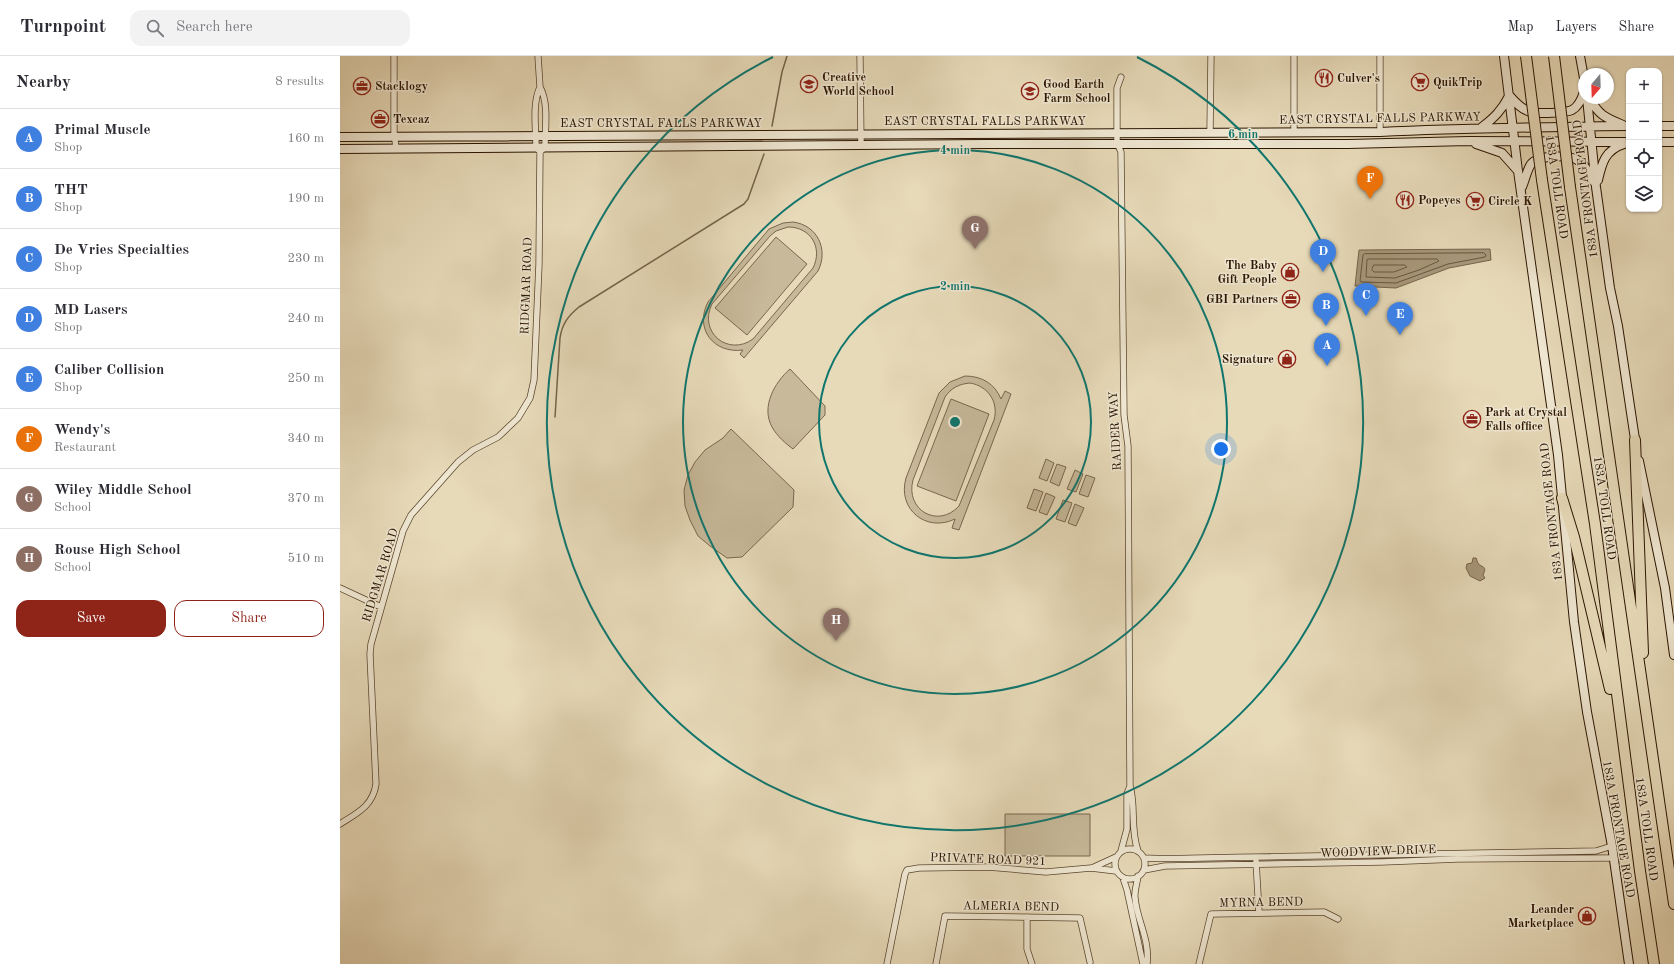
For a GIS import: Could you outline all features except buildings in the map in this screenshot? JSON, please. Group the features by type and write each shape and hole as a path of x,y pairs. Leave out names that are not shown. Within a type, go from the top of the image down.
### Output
{"highway":[{"name":"183A TOLL ROAD","path":"1526,56 1542,180 1595,524 1621,732 1654,964"},
{"name":"183A TOLL ROAD","path":"1554,56 1570,187 1674,904"},
{"path":"1635,440 1645,705"},
{"path":"1562,498 1574,537 1593,622 1621,732"}],"main road":[{"name":"183A FRONTAGE ROAD","path":"1504,56 1518,171 1522,190 1556,440 1574,622 1587,712 1612,846 1629,964"},
{"path":"1580,56 1582,68"},
{"path":"1482,128 1495,118 1503,108 1509,95 1519,106 1531,112 1558,112 1572,110 1578,104"},
{"name":"183A FRONTAGE ROAD","path":"1588,104 1596,187 1610,288 1618,326 1635,440 1665,588 1674,655"},
{"path":"1593,104 1597,111 1610,120 1626,125"},
{"name":"EAST CRYSTAL FALLS PARKWAY","path":"340,137 1380,132 1513,127 1590,128 1626,126"},
{"path":"1662,126 1674,126"},
{"path":"1210,132 1210,143"},
{"path":"1294,132 1294,143"},
{"path":"986,133 986,144"},
{"path":"731,134 733,146"},
{"name":"EAST CRYSTAL FALLS PARKWAY","path":"340,148 1440,143 1468,141 1626,142"},
{"path":"1468,141 1502,153 1518,171"},
{"path":"1662,142 1674,142"},
{"path":"1596,187 1604,159 1607,154 1618,146 1626,143"},
{"path":"1522,190 1531,164 1536,159 1554,157 1571,157 1579,161 1588,170 1596,187"}],"street":[{"path":"394,56 396,148"},
{"path":"538,56 540,87 544,93 545,135 540,148"},
{"path":"860,56 861,145"},
{"path":"1210,132 1211,56"},
{"path":"1294,56 1294,132"},
{"path":"1380,56 1380,132"},
{"name":"RAIDER WAY","path":"1121,77 1117,88 1117,144 1121,152 1124,415 1128,462 1130,786 1133,795 1133,832 1138,851"},
{"path":"540,87 537,93 536,103 536,135 540,148"},
{"name":"RIDGMAR ROAD","path":"340,824 366,807 375,791 376,784 370,654 373,634 403,531 412,515 458,462 473,450 490,442 505,431 521,414 530,398 534,380 538,280 540,148"},
{"path":"340,588 381,607"},
{"name":"RAIDER WAY","path":"1121,851 1127,829 1127,794 1130,786"},
{"name":"WOODVIEW DRIVE","path":"1144,858 1165,859 1596,851 1612,846"},
{"path":"1123,878 1134,878 1144,870 1144,858 1138,851 1128,849 1121,851 1116,857 1115,866 1116,871 1123,878 1127,890 1143,964"},
{"name":"PRIVATE ROAD 921","path":"1092,868 1116,857"},
{"path":"1256,857 1259,913"},
{"name":"WOODVIEW DRIVE","path":"1144,870 1165,866 1458,859 1613,858"},
{"name":"PRIVATE ROAD 921","path":"887,964 907,870 919,868 988,867 1046,872 1092,868 1116,871"},
{"path":"1138,876 1135,899 1144,932 1148,956 1147,964"},
{"name":"MYRNA BEND","path":"1199,964 1211,914 1324,912 1338,919"},
{"name":"ALMERIA BEND","path":"936,964 945,916 1080,918 1090,962"},
{"path":"1027,917 1027,949 1032,964"}],"shaded area":[{"path":"793,222 801,224 809,228 814,233 819,239 821,247 821,263 818,271 744,358 740,354 743,350 723,348 715,344 709,338 703,321 704,312 708,302 769,229 783,223","holes":["788,227 796,228 809,235 816,246 817,253 813,268 753,339 743,344 734,345 725,343 718,339 712,332 709,324 709,314 712,304 770,236 776,231"]},
{"path":"776,237 807,264 747,335 715,308"},
{"path":"790,369 825,406 825,415 793,449 781,439 772,427 768,411 774,388"},
{"path":"965,376 977,377 991,385 1001,399 1005,391 1011,394 959,530 952,528 955,519 944,523 934,523 924,520 916,515 910,508 904,489 906,478 939,393 950,382","holes":["970,383 987,391 991,396 995,407 994,420 959,506 951,513 942,516 933,516 925,513 914,500 912,491 913,480 945,397 950,391 959,385"]},
{"path":"951,399 989,414 956,501 917,486"},
{"path":"731,429 794,490 793,507 742,557 727,558 698,536 685,506 684,490 688,475 695,462 705,450 723,438"},
{"path":"1046,459 1054,463 1047,481 1039,478"},
{"path":"1057,464 1066,467 1059,486 1050,482"},
{"path":"1075,470 1083,474 1076,492 1067,489"},
{"path":"1086,475 1095,478 1088,497 1079,494"},
{"path":"1034,489 1043,492 1036,511 1027,508"},
{"path":"1046,493 1055,497 1047,515 1039,512"},
{"path":"1063,500 1072,503 1065,522 1056,519"},
{"path":"1075,504 1084,508 1076,526 1068,523"},
{"path":"1005,814 1090,814 1090,856 1005,856"}],"water":[{"path":"1490,249 1491,260 1449,268 1396,288 1355,286 1359,250"},
{"path":"1473,558 1476,558 1479,565 1484,567 1485,570 1483,575 1485,578 1480,581 1470,576 1466,568 1467,564 1472,563"}],"waterway":[{"path":"772,126 782,72 787,56"},
{"path":"555,417 560,338 564,324 569,317 579,307 744,204 748,199 764,154"}],"place":[{"name":"Culver's","path":"1324,78"},
{"name":"QuikTrip","path":"1420,82"},
{"name":"Creative World School","path":"809,84"},
{"name":"Stacklogy","path":"362,86"},
{"name":"Good Earth Farm School","path":"1030,91"},
{"name":"Texcaz","path":"380,119"},
{"name":"Wendy's","path":"1370,199"},
{"name":"Popeyes","path":"1405,200"},
{"name":"Circle K","path":"1475,201"},
{"name":"Wiley Middle School","path":"975,249"},
{"name":"The Baby Gift People","path":"1290,272"},
{"name":"MD Lasers","path":"1323,272"},
{"name":"GBI Partners","path":"1291,299"},
{"name":"De Vries Specialties","path":"1366,316"},
{"name":"THT","path":"1326,326"},
{"name":"Caliber Collision","path":"1400,335"},
{"name":"Signature","path":"1287,359"},
{"name":"Primal Muscle","path":"1327,366"},
{"name":"Park at Crystal Falls office","path":"1472,419"},
{"name":"Rouse High School","path":"836,641"},
{"name":"Leander Marketplace","path":"1587,916"}]}
